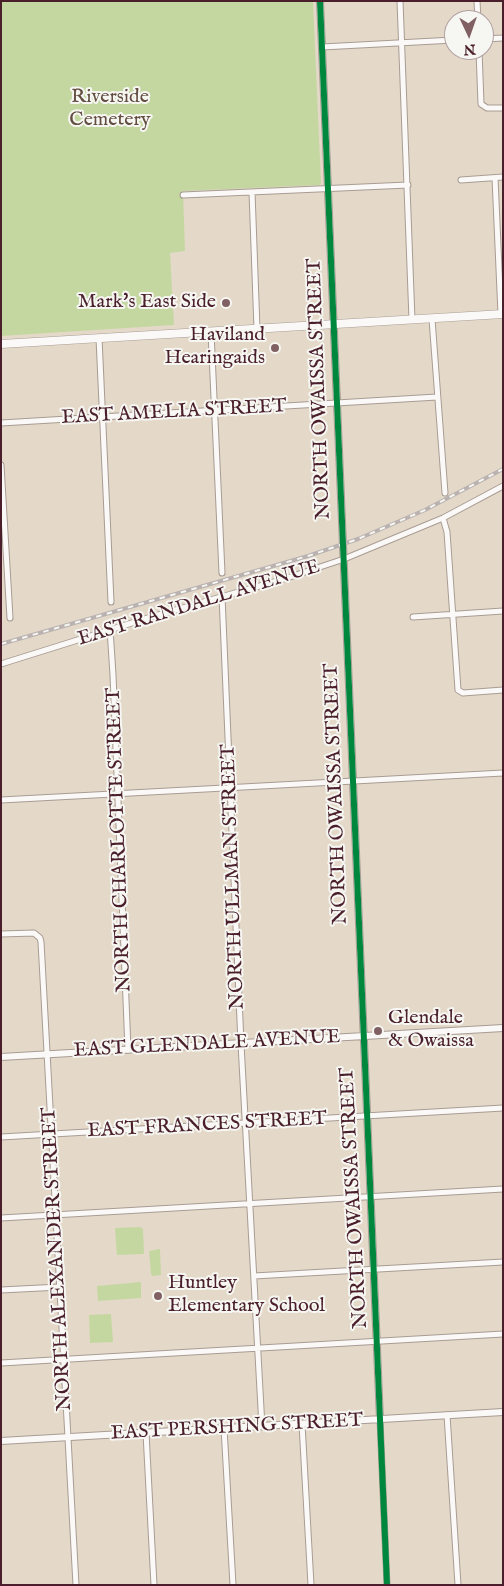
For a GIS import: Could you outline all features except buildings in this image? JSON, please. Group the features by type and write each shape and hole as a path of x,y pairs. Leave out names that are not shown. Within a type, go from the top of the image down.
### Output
{"main road":[{"path":"1,344 502,314"}],"street":[{"name":"NORTH OWAISSA STREET","path":"320,1 387,1585"},
{"path":"400,1 412,320"},
{"path":"322,47 444,41"},
{"path":"480,60 482,104 487,108 503,108"},
{"path":"495,178 502,314"},
{"path":"461,180 503,178"},
{"path":"183,195 408,184"},
{"path":"252,192 257,329"},
{"path":"432,319 445,493"},
{"path":"211,332 222,573"},
{"path":"99,338 111,602"},
{"name":"EAST AMELIA STREET","path":"1,423 437,397"},
{"path":"1,465 10,618"},
{"name":"EAST RANDALL AVENUE","path":"1,664 110,629 344,559 443,518 503,486"},
{"path":"443,518 447,532 459,691 463,693 503,690"},
{"name":"NORTH ULLMAN STREET","path":"222,596 241,1044 262,1427"},
{"path":"414,617 503,610"},
{"name":"NORTH CHARLOTTE STREET","path":"110,629 128,1050"},
{"path":"1,800 503,773"},
{"name":"NORTH ALEXANDER STREET","path":"1,934 31,932 37,934 40,938 76,1585"},
{"name":"EAST GLENDALE AVENUE","path":"1,1057 503,1028"},
{"name":"EAST FRANCES STREET","path":"1,1138 503,1108"},
{"path":"1,1218 503,1189"},
{"path":"254,1276 503,1262"},
{"path":"1,1290 60,1287"},
{"path":"1,1363 503,1334"},
{"name":"EAST PERSHING STREET","path":"1,1441 503,1412"},
{"path":"447,1415 458,1585"},
{"path":"302,1424 311,1585"},
{"path":"224,1428 233,1585"},
{"path":"146,1433 154,1585"}],"green space":[{"name":"Riverside Cemetery","path":"1,1 313,1 320,185 183,191 185,251 170,253 174,325 1,336"},
{"path":"140,1227 143,1229 144,1254 117,1255 115,1228"},
{"path":"160,1249 161,1275 152,1276 149,1251"},
{"path":"141,1282 141,1298 98,1301 97,1286"},
{"path":"111,1314 113,1342 90,1343 89,1315"}],"railway":[{"path":"1,644 308,556 358,539 425,510 503,469"}],"cycle path":[{"path":"320,1 387,1585"}],"place":[{"name":"Mark's East Side","path":"226,303"},
{"name":"Haviland Hearingaids","path":"275,348"},
{"name":"Glendale & Owaissa","path":"378,1031"},
{"name":"Huntley Elementary School","path":"158,1296"}]}
